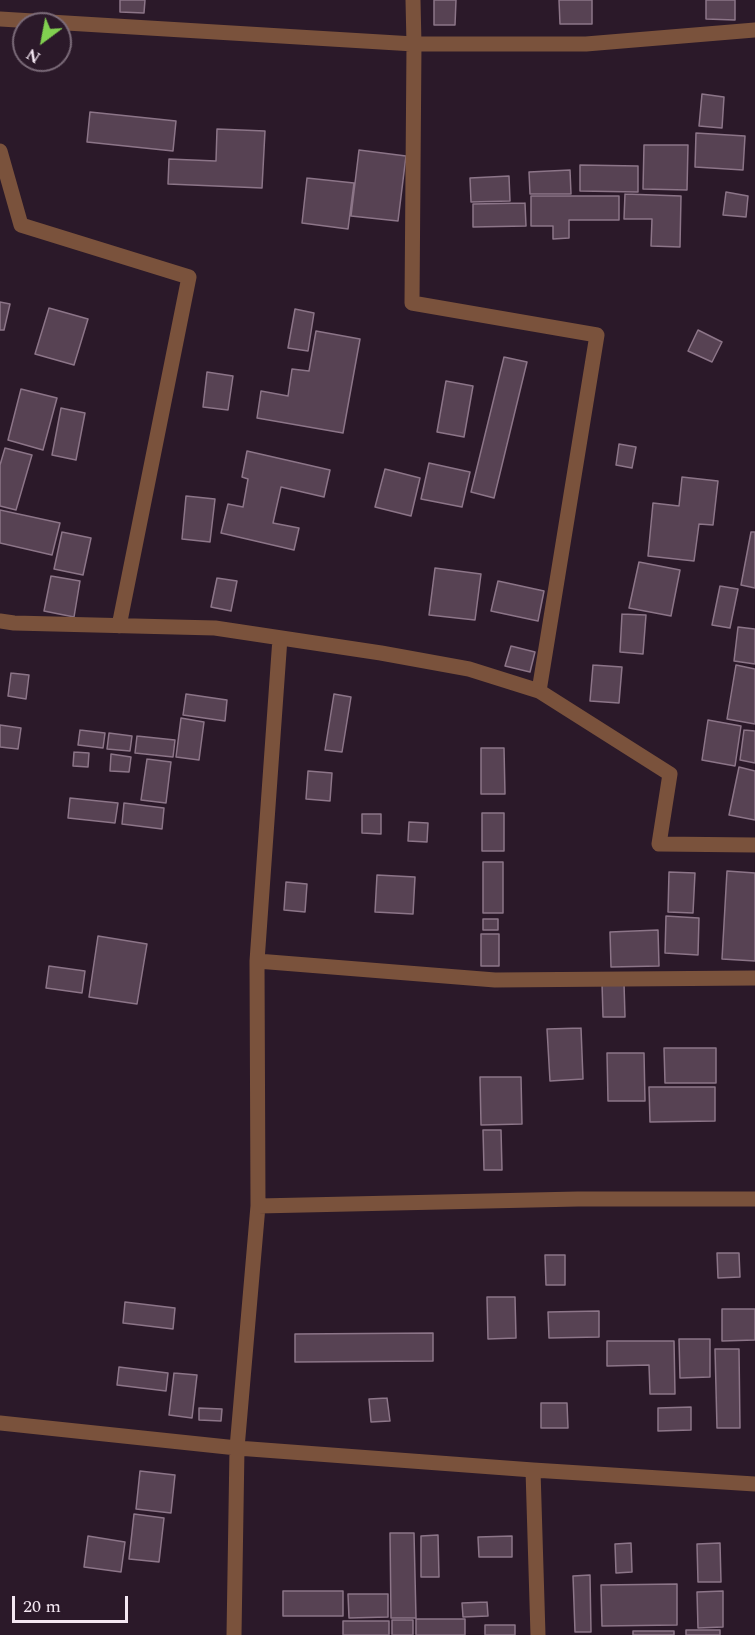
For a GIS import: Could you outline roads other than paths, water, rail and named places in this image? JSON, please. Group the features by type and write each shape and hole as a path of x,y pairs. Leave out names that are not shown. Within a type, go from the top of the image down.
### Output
{"street":[{"path":"413,0 412,303 597,335 539,691"},
{"path":"0,19 414,44 586,44 755,30"},
{"path":"0,151 21,225 189,277 119,626"},
{"path":"0,621 215,628 469,669 539,691 670,774 659,844 755,844"},
{"path":"234,1635 237,1448 258,1206 257,961 280,638"},
{"path":"257,961 495,980 755,978"},
{"path":"258,1206 566,1199 755,1199"},
{"path":"0,1423 237,1448 755,1484"},
{"path":"533,1470 538,1635"}]}
